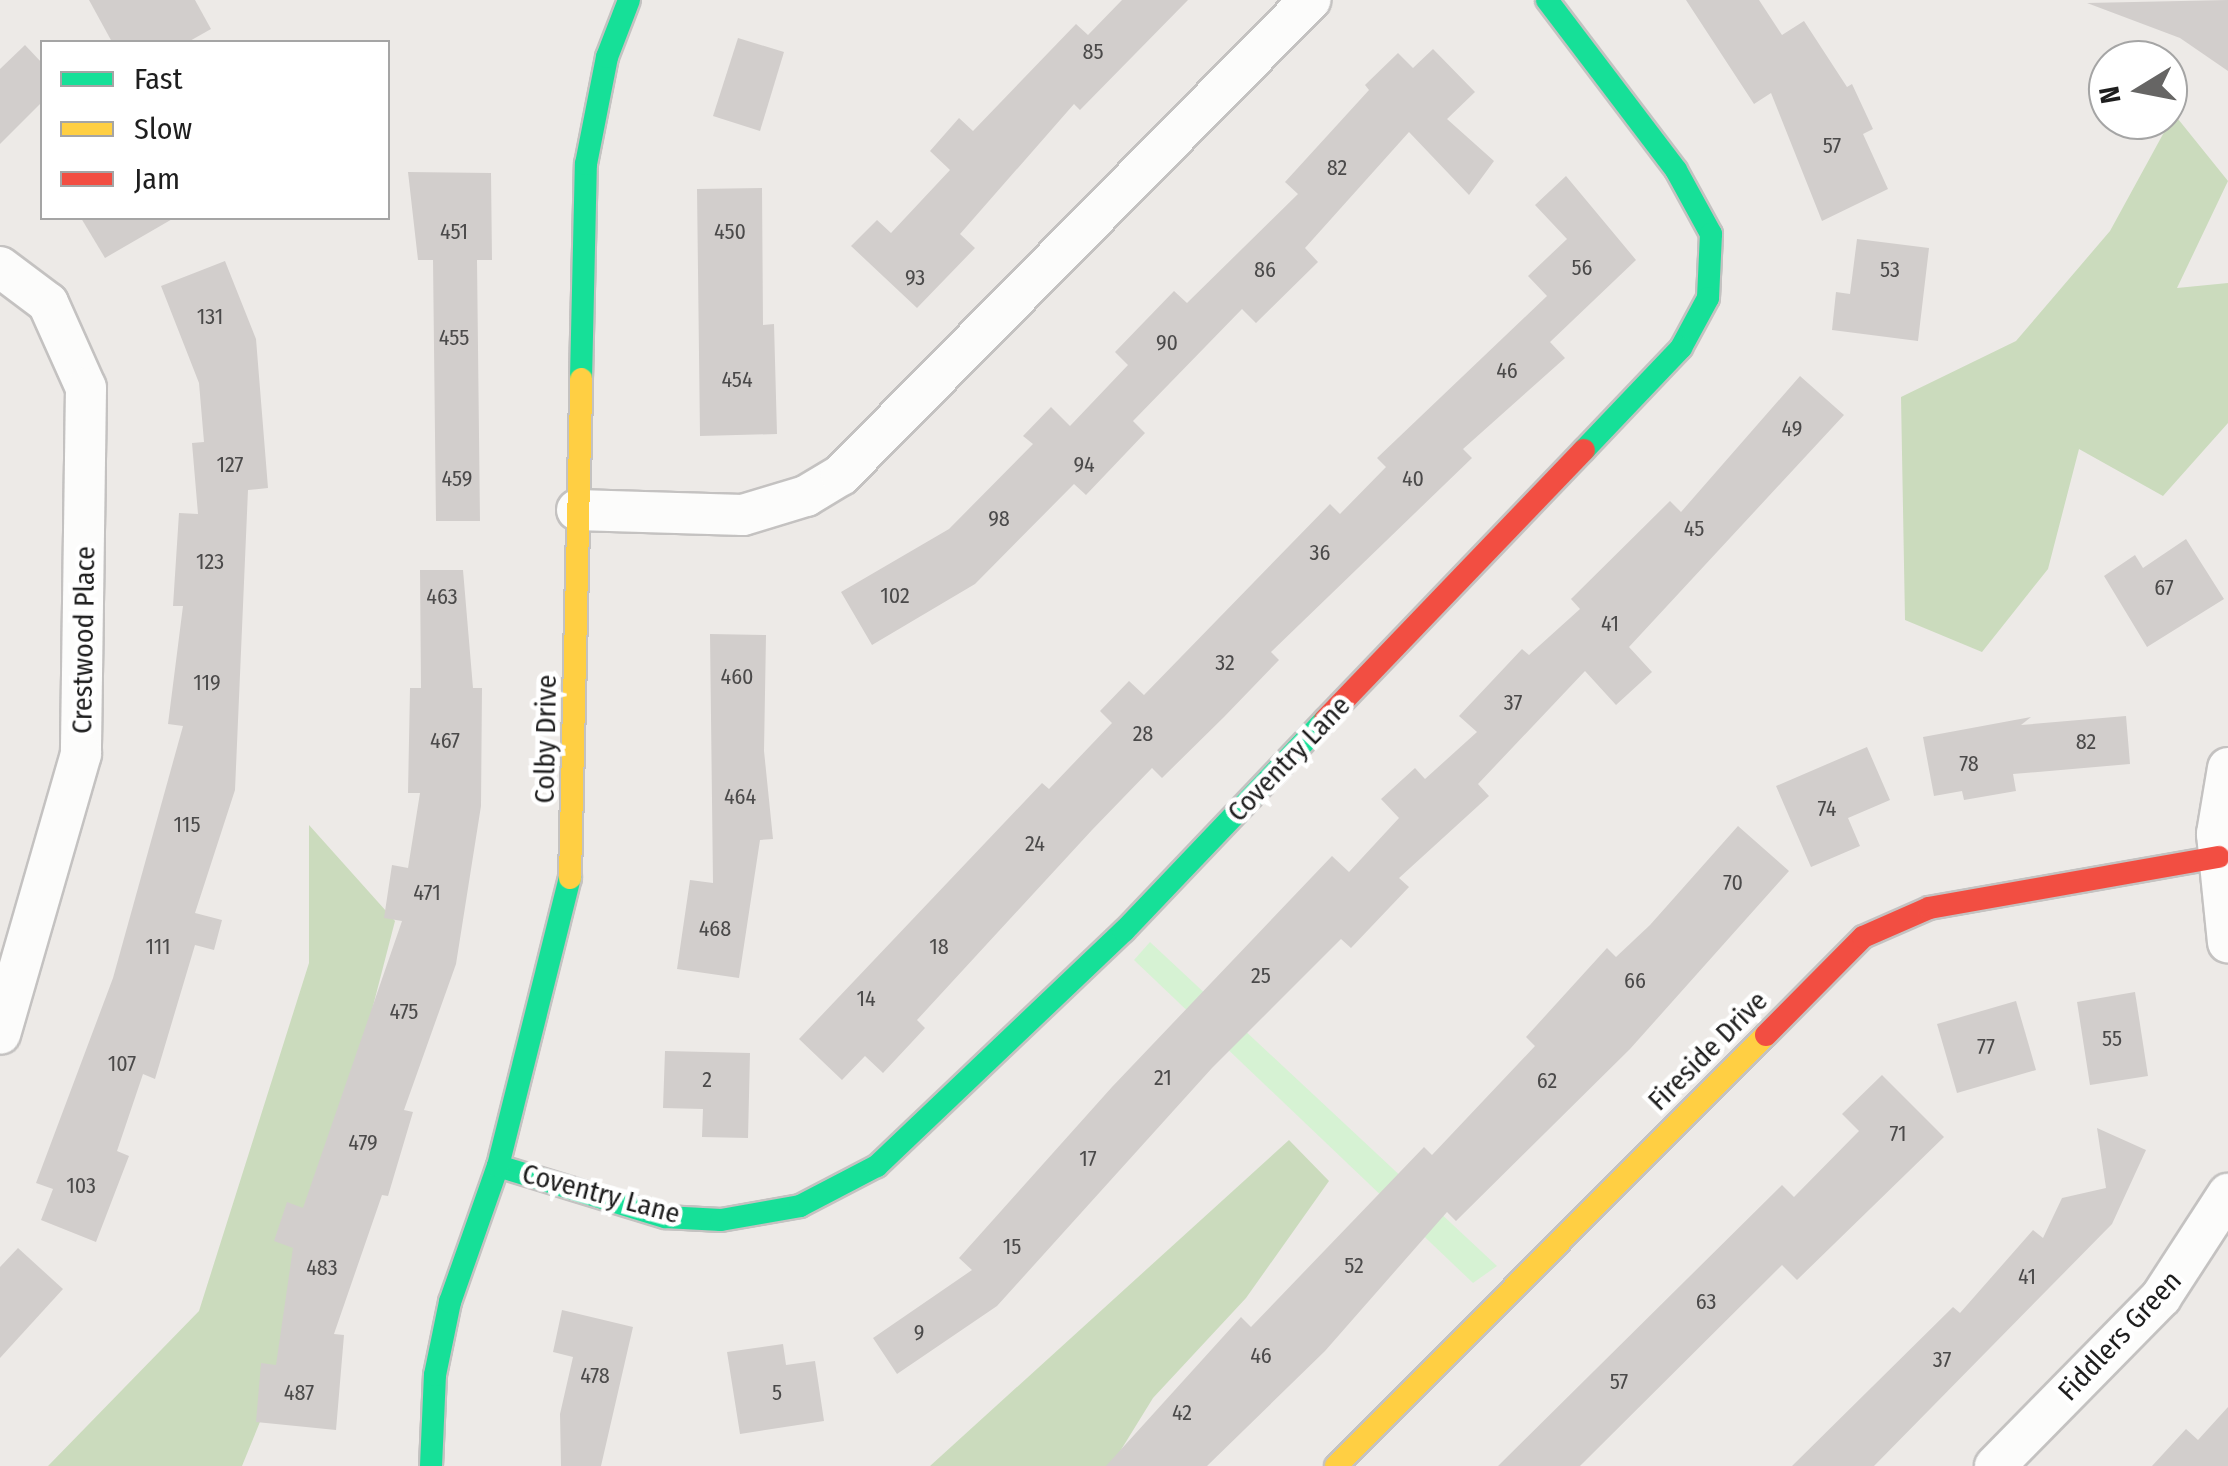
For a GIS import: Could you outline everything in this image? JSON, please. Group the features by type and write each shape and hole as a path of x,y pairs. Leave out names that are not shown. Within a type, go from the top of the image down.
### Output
{"street":[{"name":"Colby Drive","path":"431,1466 435,1375 450,1302 498,1166 570,879 586,164 607,57 629,0"},
{"path":"577,510 743,516 806,496 841,475 1310,0"},
{"name":"Coventry Lane","path":"498,1166 696,1220 800,1206 877,1166 1124,931 1681,348 1714,276 1707,223 1547,0"},
{"name":"Crestwood Place","path":"0,267 48,303 86,388 86,678 66,820 0,1034"},
{"path":"2228,768 2219,858 2228,942"},
{"name":"Fireside Drive","path":"1336,1466 1863,937 1929,908 2219,858"},
{"name":"Fiddlers Green","path":"1995,1466 2161,1297 2228,1194"}],"green space":[{"path":"2188,131 2228,181 2177,288 2228,283 2228,423 2163,496 2079,449 2048,569 1982,652 1905,620 1901,397 2016,341 2110,231 2160,140 2188,140"},
{"path":"309,825 395,921 275,1385 242,1466 48,1466 199,1311 309,963"},
{"path":"1150,942 1497,1266 1473,1283 1134,960"},
{"path":"1289,1140 1329,1181 1246,1298 1153,1398 1111,1466 930,1466"}],"building":[{"path":"89,0 195,0 211,29 192,40 111,40"},
{"path":"1122,0 1188,0 1080,110 1074,104 960,234 975,248 917,308 851,246 877,220 891,233 950,170 930,151 959,118 973,131 1076,24 1088,35"},
{"path":"1686,0 1759,0 1782,35 1804,21 1847,87 1852,84 1873,129 1863,134 1888,189 1822,221 1771,93 1754,104"},
{"path":"2228,0 2228,71 2188,40 2087,3"},
{"path":"738,38 784,52 760,131 713,116"},
{"path":"25,45 40,61 40,104 0,144 0,69"},
{"path":"1433,49 1475,92 1447,119 1494,161 1469,195 1409,132 1305,248 1318,262 1256,323 1242,309 1133,421 1145,433 1086,495 1074,484 975,584 872,645 841,592 949,529 1033,444 1023,436 1051,407 1070,426 1128,365 1115,352 1174,291 1187,303 1298,194 1285,182 1369,90 1365,85 1398,53 1413,68"},
{"path":"408,172 491,173 492,260 477,260 480,521 436,521 433,260 418,260"},
{"path":"1566,176 1636,260 1550,342 1565,358 1463,449 1472,458 1271,652 1279,660 1224,717 1162,778 1152,768 1092,830 917,1020 925,1028 883,1073 865,1056 842,1080 799,1039 1042,783 1049,789 1112,723 1100,711 1129,681 1144,695 1330,504 1340,514 1386,467 1377,458 1547,296 1528,276 1567,239 1535,205"},
{"path":"762,188 763,325 774,324 777,434 700,436 697,189"},
{"path":"82,220 171,220 105,258"},
{"path":"1857,239 1929,248 1918,341 1832,330 1836,292 1850,294"},
{"path":"225,261 256,339 268,488 248,490 235,790 195,913 222,920 214,950 195,945 155,1079 143,1074 117,1151 129,1156 96,1242 41,1220 53,1189 36,1183 113,978 183,726 168,724 183,606 173,606 179,513 198,514 192,443 204,442 199,383 161,286"},
{"path":"1800,376 1844,415 1629,647 1652,672 1616,705 1585,671 1478,784 1489,796 1399,878 1409,887 1351,948 1341,939 1212,1068 997,1306 897,1374 873,1338 972,1270 959,1258 1112,1087 1332,856 1349,872 1399,818 1381,799 1415,768 1425,779 1477,732 1459,716 1522,649 1529,655 1580,609 1571,599 1670,501 1681,512"},
{"path":"2186,539 2224,599 2147,647 2104,576 2135,555 2143,568"},
{"path":"420,570 463,570 473,688 482,688 481,806 456,964 404,1110 413,1112 388,1196 382,1195 334,1334 344,1335 336,1430 256,1422 261,1363 276,1365 293,1248 274,1241 287,1202 303,1208 402,921 384,918 392,865 408,868 420,793 408,793 410,688 421,688"},
{"path":"710,634 766,635 764,751 773,839 760,840 739,978 677,969 690,880 713,883"},
{"path":"2126,716 2130,764 2013,774 2016,791 1964,800 1962,791 1934,796 1923,737 2031,717 2021,725"},
{"path":"1867,747 1890,800 1848,818 1860,846 1811,867 1776,786"},
{"path":"1738,826 1789,871 1630,1049 1456,1221 1447,1212 1325,1351 1207,1466 1106,1466 1241,1317 1251,1327 1424,1147 1432,1155 1535,1046 1526,1037 1607,948 1616,957 1650,925"},
{"path":"2135,992 2148,1076 2090,1085 2077,1002"},
{"path":"2016,1001 2036,1070 1957,1093 1937,1024"},
{"path":"665,1051 750,1053 748,1138 702,1137 703,1109 663,1108"},
{"path":"1882,1075 1944,1137 1797,1280 1782,1265 1580,1466 1498,1466 1782,1185 1794,1197 1859,1131 1842,1114"},
{"path":"2097,1128 2146,1150 2112,1224 1874,1466 1792,1466 1953,1307 1960,1313 2033,1230 2043,1238 2062,1198 2106,1188"},
{"path":"18,1248 63,1289 0,1358 0,1267"},
{"path":"562,1310 633,1327 601,1466 561,1466 560,1414 573,1357 553,1352"},
{"path":"783,1344 786,1365 815,1361 824,1421 740,1434 727,1352"},
{"path":"2228,1407 2228,1466 2152,1466 2186,1429 2198,1440"}],"traffic: fast":[{"path":"581,379 586,164 607,57 629,0"},
{"path":"1547,0 1676,170 1711,234 1708,298 1681,348 1584,450"},
{"path":"498,1166 665,1217 721,1220 800,1206 877,1166 1124,931 1325,720"},
{"path":"431,1466 435,1375 450,1302 498,1166 570,878"}],"traffic: slow":[{"path":"570,878 581,379"},
{"path":"1336,1466 1766,1035"}],"traffic: jam":[{"path":"1325,720 1584,450"},
{"path":"1766,1035 1863,937 1929,908 2219,857"}]}
